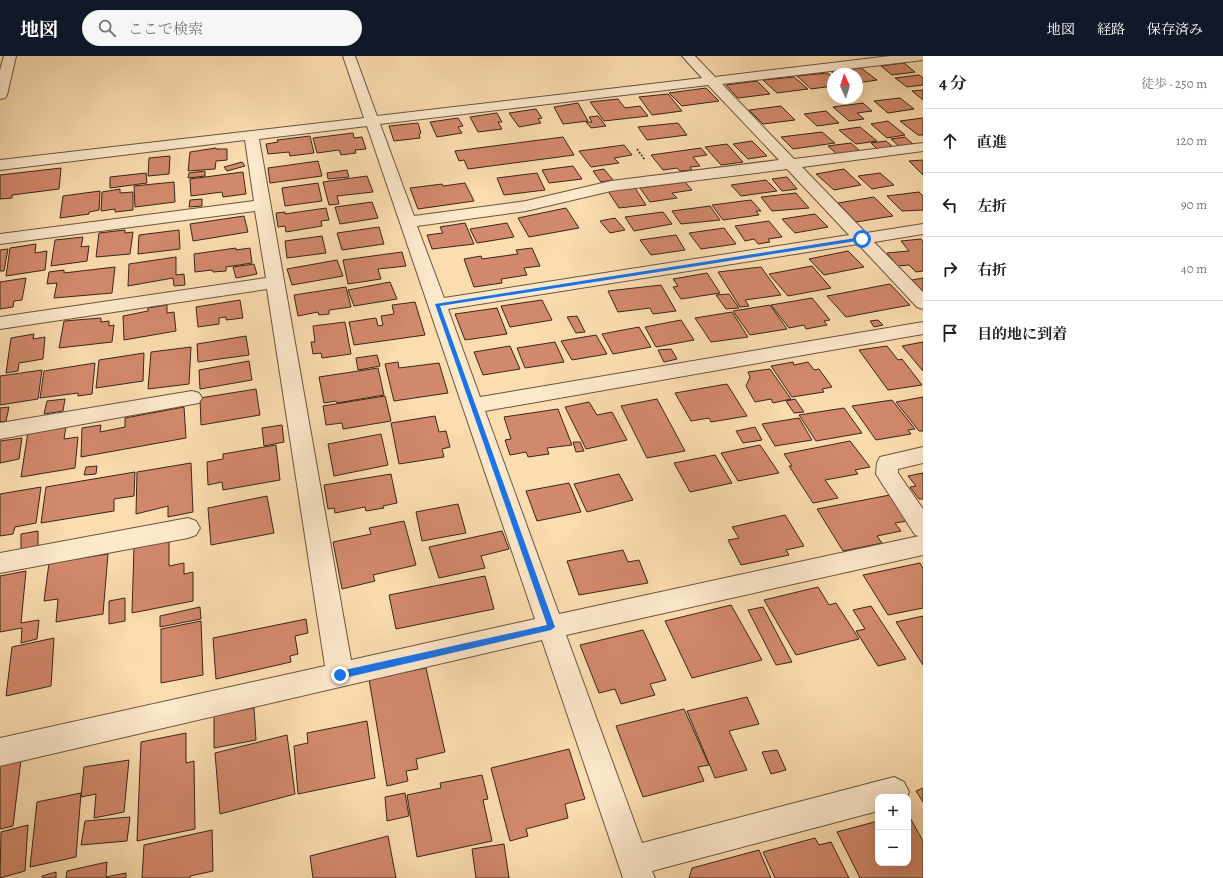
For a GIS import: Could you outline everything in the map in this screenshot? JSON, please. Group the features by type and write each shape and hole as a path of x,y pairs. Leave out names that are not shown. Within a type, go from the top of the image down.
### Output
{"street":[{"path":"0,95 10,56"},
{"path":"349,56 636,869 894,792"},
{"path":"688,56 923,303"},
{"path":"0,165 923,56"},
{"path":"251,135 340,675"},
{"path":"408,222 526,206 612,186 923,147"},
{"path":"0,239 262,205"},
{"path":"437,305 923,229"},
{"path":"0,323 275,282"},
{"path":"473,406 923,328"},
{"path":"0,431 192,398"},
{"path":"923,455 888,463 887,474 923,528"},
{"path":"0,563 188,528"},
{"path":"0,752 551,627 923,545"}],"building":[{"path":"904,63 915,72 892,75 881,66"},
{"path":"863,70 877,80 863,82"},
{"path":"827,73 827,87 811,89 797,76"},
{"path":"919,75 923,78 923,85 907,87 895,78"},
{"path":"794,77 808,89 777,93 763,80"},
{"path":"757,81 770,94 738,98 726,85"},
{"path":"706,88 719,101 682,106 669,93"},
{"path":"923,90 923,100 912,91"},
{"path":"668,94 682,111 652,115 639,97"},
{"path":"900,98 914,109 888,113 874,101"},
{"path":"618,99 625,108 640,106 648,116 604,121 590,102"},
{"path":"578,103 588,121 563,124 554,107"},
{"path":"863,103 872,111 857,113 864,119 849,121 833,107"},
{"path":"781,106 795,120 763,124 749,110"},
{"path":"536,109 542,118 538,119 541,123 519,127 509,113"},
{"path":"826,111 839,123 817,126 804,114"},
{"path":"497,113 502,122 498,122 502,129 478,132 470,117"},
{"path":"598,116 606,126 591,128 586,122 592,122 589,117"},
{"path":"458,118 463,126 458,127 462,133 437,137 430,122"},
{"path":"923,118 923,135 918,135 900,121"},
{"path":"888,121 905,135 887,138 871,124"},
{"path":"418,123 421,133 419,134 420,138 394,141 389,126"},
{"path":"678,123 687,135 647,140 638,127"},
{"path":"860,127 877,141 856,144 839,130"},
{"path":"822,132 835,143 793,149 781,137"},
{"path":"353,133 354,138 362,137 366,149 355,150 356,153 341,155 339,150 317,153 313,138"},
{"path":"310,136 314,153 290,156 289,152 268,154 266,144 278,142 277,140"},
{"path":"563,137 574,155 468,169 464,160 459,161 455,151"},
{"path":"905,137 913,144 899,146 891,139"},
{"path":"752,141 767,156 748,159 733,144"},
{"path":"886,141 893,147 877,149 871,143"},
{"path":"851,143 860,151 837,154 828,146"},
{"path":"727,144 743,162 721,165 705,147"},
{"path":"624,145 632,155 614,158 619,163 591,167 579,151"},
{"path":"216,148 227,149 227,160 216,161 215,169 188,171 190,152"},
{"path":"701,148 707,155 693,157 700,166 690,167 692,170 680,171 677,168 663,170 651,155"},
{"path":"170,156 169,174 148,176 149,158"},
{"path":"923,160 923,175 909,161"},
{"path":"318,161 322,176 270,183 268,168"},
{"path":"242,162 245,166 227,171 224,167"},
{"path":"573,166 582,179 549,183 542,170"},
{"path":"61,168 59,189 12,195 12,198 0,199 0,175"},
{"path":"604,169 613,180 601,182 593,171"},
{"path":"844,169 861,185 834,190 816,174"},
{"path":"347,170 349,177 328,179 327,173"},
{"path":"205,171 205,176 188,178 189,173"},
{"path":"243,172 246,194 223,197 222,192 191,196 190,179"},
{"path":"146,173 147,183 110,188 110,177"},
{"path":"537,173 545,190 504,195 497,178"},
{"path":"880,173 894,185 872,189 858,176"},
{"path":"367,176 373,192 337,196 339,204 329,205 323,182"},
{"path":"787,177 797,189 782,191 772,179"},
{"path":"766,180 777,191 741,196 731,185"},
{"path":"174,182 175,202 135,207 134,186"},
{"path":"685,182 692,190 672,193 677,198 650,202 640,188"},
{"path":"318,183 322,201 285,206 282,188"},
{"path":"465,183 474,201 418,209 410,188 442,184 443,186"},
{"path":"635,188 646,205 619,208 608,191"},
{"path":"120,189 120,193 133,192 133,210 115,212 115,209 101,211 102,192"},
{"path":"100,191 99,210 89,212 89,214 60,218 63,196"},
{"path":"919,192 923,196 923,210 902,211 887,196"},
{"path":"796,193 809,208 772,211 761,197"},
{"path":"874,197 893,216 856,222 838,203"},
{"path":"202,199 202,206 189,207 190,200"},
{"path":"751,200 761,211 756,211 759,215 723,220 712,205"},
{"path":"372,202 378,218 340,224 335,207"},
{"path":"710,206 720,220 681,224 672,211"},
{"path":"326,208 329,220 321,221 322,226 286,232 285,226 278,227 276,213 285,212 285,214"},
{"path":"566,208 579,228 529,237 518,218"},
{"path":"663,212 672,224 634,231 625,217"},
{"path":"815,214 828,227 795,233 782,219"},
{"path":"244,216 248,232 193,241 190,224"},
{"path":"615,218 625,230 610,233 600,221"},
{"path":"769,221 782,237 768,239 770,242 758,244 754,239 745,241 735,226"},
{"path":"465,223 474,244 432,249 427,235 443,233 440,227"},
{"path":"507,223 514,237 477,243 470,229"},
{"path":"379,227 384,244 342,250 337,233"},
{"path":"724,228 736,244 701,249 689,233"},
{"path":"125,230 125,233 133,232 130,254 96,257 99,233"},
{"path":"179,230 180,249 138,254 139,235"},
{"path":"676,235 685,250 651,255 640,240"},
{"path":"322,236 326,253 287,258 285,241"},
{"path":"83,237 81,247 89,246 87,261 51,266 55,240"},
{"path":"921,239 923,241 923,271 916,272 909,265 897,266 887,253 909,251 901,241"},
{"path":"36,244 35,253 47,251 45,270 6,276 10,248"},
{"path":"236,248 236,250 250,248 252,263 226,267 226,271 213,272 212,270 195,272 194,254"},
{"path":"532,248 540,266 524,268 527,275 501,279 502,283 474,287 464,259 481,256 482,259 518,254 516,250"},
{"path":"8,249 4,271 0,271 0,250"},
{"path":"848,251 864,267 824,275 809,259"},
{"path":"402,252 406,266 378,269 381,279 348,284 343,260"},
{"path":"176,257 176,275 184,274 185,285 174,286 173,278 128,286 129,264"},
{"path":"337,260 343,276 292,285 287,269"},
{"path":"254,264 257,274 236,278 233,267"},
{"path":"812,266 831,288 788,296 769,274"},
{"path":"115,267 112,293 54,298 57,283 47,284 49,272 64,270 64,273"},
{"path":"761,267 781,295 745,300 749,306 740,307 718,272"},
{"path":"707,273 720,293 681,299 673,287 678,286 673,279"},
{"path":"26,278 22,300 14,301 13,307 0,309 0,282"},
{"path":"923,278 923,291 912,280"},
{"path":"390,282 397,299 354,306 348,290"},
{"path":"890,284 910,305 846,317 827,296"},
{"path":"661,285 676,311 653,314 650,308 618,312 608,291"},
{"path":"346,287 351,307 329,310 329,314 319,315 318,312 298,316 294,295"},
{"path":"729,294 739,308 726,309 716,295"},
{"path":"812,298 830,320 824,321 827,325 806,329 804,325 789,328 771,305"},
{"path":"240,300 243,318 226,320 226,317 219,318 219,324 198,327 196,307"},
{"path":"542,300 552,320 510,327 501,306"},
{"path":"415,302 425,335 354,345 349,322 376,318 378,326 383,325 381,316 394,314 392,305"},
{"path":"167,305 167,313 174,312 176,331 124,340 123,316 148,311 148,308"},
{"path":"770,305 787,329 750,335 733,311"},
{"path":"497,308 507,334 465,340 455,314"},
{"path":"732,312 748,337 711,342 695,318"},
{"path":"577,316 585,332 576,333 567,317"},
{"path":"101,318 101,322 109,321 109,326 114,325 112,342 59,348 64,321"},
{"path":"681,320 694,340 656,347 645,327"},
{"path":"878,320 883,325 874,327 870,321"},
{"path":"345,322 351,354 322,358 321,353 313,354 311,342 315,342 313,326"},
{"path":"639,327 651,347 613,354 602,334"},
{"path":"34,334 33,339 45,337 43,359 19,363 18,371 6,373 11,338"},
{"path":"596,335 607,354 572,360 561,341"},
{"path":"246,336 249,355 198,362 197,344"},
{"path":"555,342 564,362 525,368 517,348"},
{"path":"923,342 923,371 902,346"},
{"path":"510,346 520,369 483,375 474,352"},
{"path":"887,346 898,360 902,359 922,385 888,390 859,350"},
{"path":"191,347 189,384 148,389 151,352"},
{"path":"671,349 677,359 664,362 658,350"},
{"path":"144,353 143,381 96,388 99,360"},
{"path":"377,355 380,366 358,370 356,358"},
{"path":"249,361 252,380 200,389 199,370"},
{"path":"398,362 399,368 439,363 448,393 394,401 385,364"},
{"path":"793,362 794,365 808,362 814,370 819,369 832,387 822,389 824,392 792,397 771,366"},
{"path":"95,363 92,394 78,396 78,393 40,398 44,371"},
{"path":"378,368 384,395 337,403 336,401 324,403 319,377"},
{"path":"770,369 791,399 773,403 771,399 755,402 746,386 750,377 748,372"},
{"path":"42,370 38,399 0,405 0,376"},
{"path":"727,384 747,416 711,422 709,418 691,421 675,393"},
{"path":"256,389 260,415 201,425 200,398"},
{"path":"385,396 391,421 343,429 342,423 326,425 323,406"},
{"path":"923,397 923,431 919,431 896,402"},
{"path":"65,399 63,411 44,414 47,401"},
{"path":"657,399 685,451 647,458 621,406"},
{"path":"795,399 804,412 794,413 786,401"},
{"path":"892,400 915,429 908,430 911,434 876,440 852,406"},
{"path":"589,402 597,415 612,412 627,440 586,449 565,407"},
{"path":"9,407 6,421 0,422 0,408"},
{"path":"184,407 186,438 81,457 82,428 101,425 100,432 125,427 125,418"},
{"path":"844,408 862,433 816,441 799,415"},
{"path":"558,409 572,445 547,448 549,454 528,457 526,452 510,455 505,440 511,439 504,417"},
{"path":"435,416 439,432 446,431 450,447 442,449 444,457 399,464 391,423"},
{"path":"799,418 812,440 775,446 762,424"},
{"path":"282,425 284,442 264,446 262,428"},
{"path":"66,426 64,439 78,437 75,468 21,477 28,432"},
{"path":"755,427 762,440 743,443 736,431"},
{"path":"381,434 388,465 334,476 328,444"},
{"path":"22,438 19,459 0,463 0,441"},
{"path":"850,441 870,467 855,470 858,474 825,480 838,498 813,503 789,466 792,466 784,454"},
{"path":"573,442 580,442 584,451 576,452"},
{"path":"276,445 280,480 223,490 222,482 208,485 207,462 223,459 223,454"},
{"path":"760,445 779,473 738,481 721,453"},
{"path":"715,455 732,483 690,492 674,463"},
{"path":"191,463 193,512 168,517 168,506 136,514 137,472"},
{"path":"97,466 96,474 84,475 86,467"},
{"path":"135,472 134,496 114,499 114,511 41,523 46,487"},
{"path":"923,473 923,499 919,499 910,487 916,486 908,476"},
{"path":"391,474 397,503 383,506 384,508 366,511 365,507 335,513 334,508 328,509 324,485"},
{"path":"619,474 633,500 587,512 574,484"},
{"path":"569,483 581,512 537,521 526,491"},
{"path":"41,487 36,523 15,527 13,534 0,536 0,494"},
{"path":"890,495 908,521 895,523 901,531 877,536 882,543 843,551 817,509"},
{"path":"267,496 274,533 211,545 208,508"},
{"path":"458,504 466,533 422,541 416,512"},
{"path":"785,515 804,546 786,550 789,555 741,565 728,540 739,538 732,527"},
{"path":"404,521 416,565 373,575 375,581 342,589 333,542 371,534 369,528"},
{"path":"38,531 38,546 21,549 21,534"},
{"path":"502,531 509,549 481,556 485,568 439,578 429,547"},
{"path":"169,540 169,566 184,563 184,574 193,572 193,601 132,613 134,547"},
{"path":"623,550 628,562 639,560 648,583 579,595 567,561"},
{"path":"108,554 103,614 56,622 58,599 44,601 49,563"},
{"path":"920,563 923,568 923,608 888,615 863,575"},
{"path":"26,571 21,623 39,620 37,639 21,643 22,628 0,632 0,576"},
{"path":"485,576 494,609 396,629 389,595"},
{"path":"818,587 829,605 836,603 859,639 796,655 764,600"},
{"path":"125,598 125,621 109,624 109,601"},
{"path":"731,605 762,660 692,678 665,621"},
{"path":"871,606 906,659 878,666 856,631 865,629 853,610"},
{"path":"200,607 201,619 160,627 160,616"},
{"path":"763,607 792,662 776,665 748,610"},
{"path":"923,616 923,665 896,622"},
{"path":"306,619 308,633 295,636 298,654 290,656 291,662 216,679 213,638"},
{"path":"201,621 203,675 161,683 161,629"},
{"path":"643,630 666,680 650,684 655,695 621,704 615,689 599,693 580,645"},
{"path":"54,638 51,686 6,696 12,647"},
{"path":"426,668 445,752 416,759 418,769 406,771 408,781 387,786 369,679"},
{"path":"747,697 759,724 729,731 747,770 715,778 687,711"},
{"path":"254,708 256,740 214,748 214,715"},
{"path":"684,709 709,765 698,767 704,781 643,797 616,726"},
{"path":"367,721 375,778 298,794 294,746 308,743 307,733"},
{"path":"186,733 186,763 194,761 195,829 137,841 141,742"},
{"path":"287,735 295,794 220,814 215,753"},
{"path":"569,749 585,799 565,804 568,818 526,829 528,836 510,841 491,768"},
{"path":"777,750 786,770 771,774 762,752"},
{"path":"21,760 13,826 0,829 0,764"},
{"path":"129,760 124,812 94,818 96,794 81,797 84,767"},
{"path":"482,775 488,799 483,800 492,841 417,857 407,795 441,788 440,783"},
{"path":"923,788 923,802 916,791"},
{"path":"81,793 76,857 30,867 37,802"},
{"path":"405,793 409,816 387,821 385,797"},
{"path":"130,817 127,841 81,845 85,821"},
{"path":"911,819 923,841 923,878 860,878 837,832 875,822 875,866 911,866"},
{"path":"28,825 25,871 0,878 1,832"},
{"path":"212,830 213,871 190,876 190,878 142,878 144,845"},
{"path":"388,836 396,878 313,878 310,856"},
{"path":"815,838 819,845 831,842 849,878 775,878 763,852"},
{"path":"504,844 509,878 476,878 472,849"},
{"path":"759,850 771,878 689,878 692,868"},
{"path":"107,862 106,877 126,873 126,878 66,878 67,871"},
{"path":"56,872 56,878 42,878 42,876"}],"route":[{"path":"340,675 551,627 437,305 862,239"}]}
